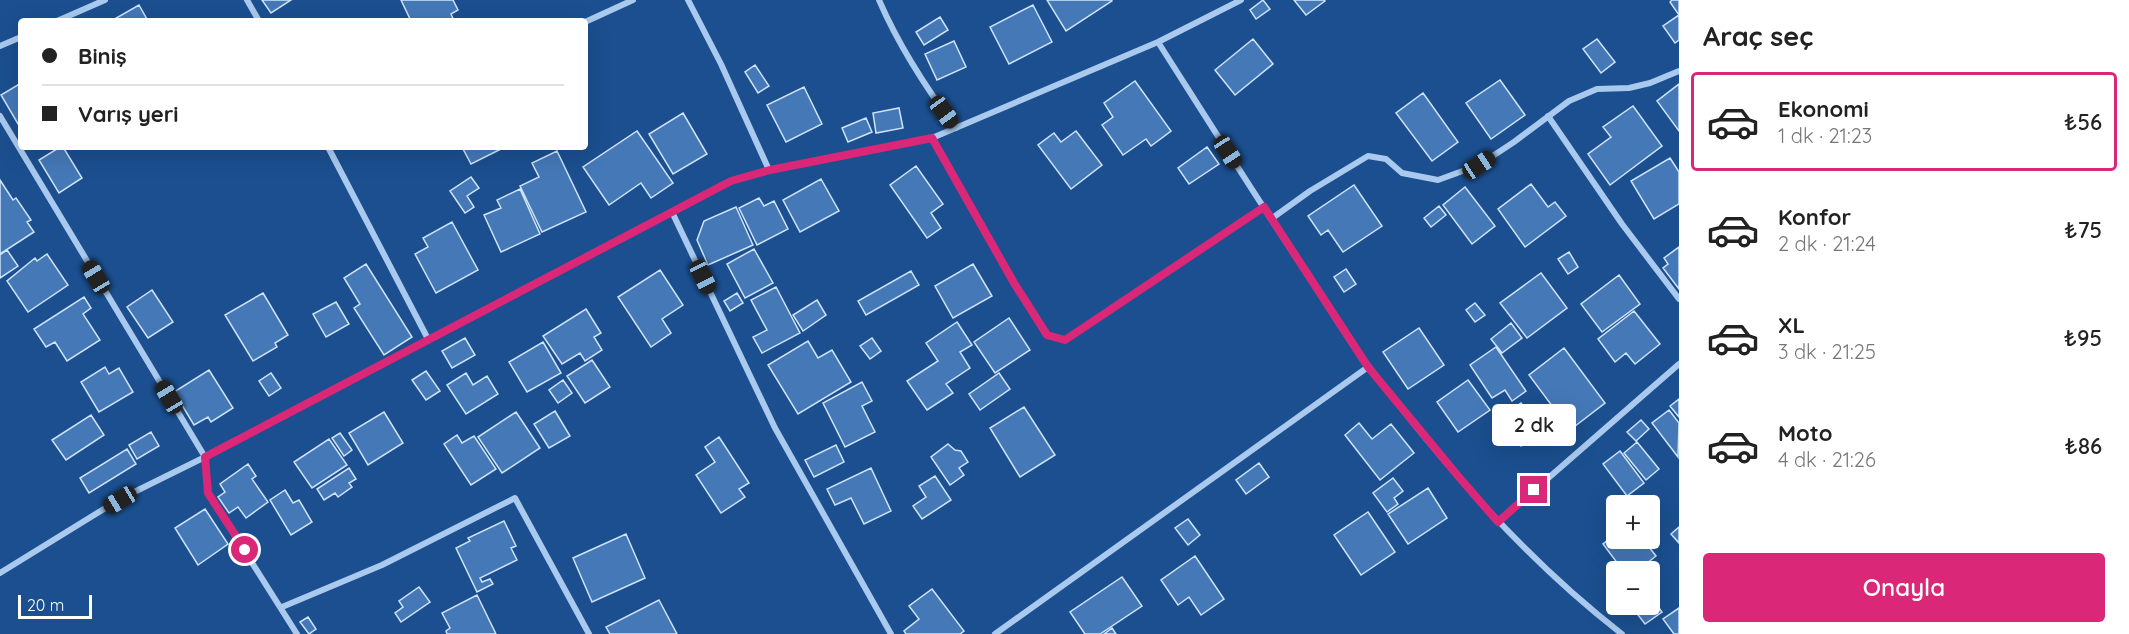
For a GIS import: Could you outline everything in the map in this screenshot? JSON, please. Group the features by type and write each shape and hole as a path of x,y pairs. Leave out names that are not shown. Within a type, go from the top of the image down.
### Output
{"street":[{"path":"64,18 105,0"},
{"path":"247,0 257,18"},
{"path":"588,21 633,0"},
{"path":"688,0 721,64 770,170"},
{"path":"879,0 893,33 956,128"},
{"path":"0,573 120,500 731,181 770,170 932,138 1158,42 1241,0"},
{"path":"0,46 18,38"},
{"path":"1158,42 1368,367 1498,522 1596,614 1622,634"},
{"path":"1271,219 1310,191 1368,156 1386,159 1402,173 1438,180 1479,165 1569,101 1597,89 1629,88 1650,83 1679,71"},
{"path":"0,116 18,146"},
{"path":"1548,116 1622,224 1679,299"},
{"path":"932,138 1014,283 1047,335 1065,340 1264,207"},
{"path":"20,150 205,457 208,493 297,634"},
{"path":"330,150 428,339"},
{"path":"672,212 776,428 891,634"},
{"path":"1498,522 1679,364"},
{"path":"995,634 1368,367"},
{"path":"282,607 382,565 515,498 589,634"}],"building":[{"path":"262,0 291,0 271,13"},
{"path":"401,0 453,0 458,10 451,14 453,18 410,18"},
{"path":"1047,0 1111,0 1112,1 1066,31"},
{"path":"1263,0 1270,9 1256,19 1250,10"},
{"path":"1294,0 1324,0 1325,1 1306,15"},
{"path":"1679,0 1679,15 1670,2"},
{"path":"139,5 146,18 116,18"},
{"path":"1033,5 1052,42 1009,64 990,27"},
{"path":"1679,15 1679,40 1675,43 1663,26"},
{"path":"940,17 948,30 924,45 916,32"},
{"path":"1253,39 1273,64 1235,95 1215,70"},
{"path":"1597,39 1615,62 1601,73 1583,49"},
{"path":"954,41 966,67 937,80 925,54"},
{"path":"755,65 769,86 758,93 745,72"},
{"path":"1500,80 1525,115 1491,139 1466,103"},
{"path":"1135,81 1171,131 1151,146 1146,139 1123,155 1102,125 1113,117 1104,103"},
{"path":"1679,84 1679,131 1657,101"},
{"path":"18,85 18,124 1,95"},
{"path":"804,87 822,124 786,142 767,105"},
{"path":"1423,93 1458,142 1432,161 1396,113"},
{"path":"1633,106 1662,146 1610,185 1588,154 1611,137 1603,127"},
{"path":"899,108 903,128 876,133 873,113"},
{"path":"683,113 707,154 673,174 649,134"},
{"path":"866,118 872,132 848,142 842,128"},
{"path":"637,131 673,183 651,198 641,183 609,205 583,167"},
{"path":"1076,131 1102,165 1071,189 1038,145 1054,133 1061,142"},
{"path":"1207,147 1219,164 1189,184 1178,168"},
{"path":"55,150 65,150 82,178 59,193 39,160"},
{"path":"464,150 499,150 471,164"},
{"path":"557,151 586,212 542,232 520,186 539,177 532,163"},
{"path":"1670,158 1679,172 1679,204 1654,219 1631,181"},
{"path":"916,166 943,204 931,213 941,228 927,238 890,185"},
{"path":"471,177 479,188 467,196 474,207 465,213 450,191"},
{"path":"821,179 839,211 800,232 783,200"},
{"path":"0,180 13,200 16,198 31,220 27,222 34,232 0,254"},
{"path":"1531,184 1548,207 1555,202 1566,216 1525,247 1498,209"},
{"path":"1354,185 1382,226 1343,252 1328,230 1321,235 1308,216"},
{"path":"1465,187 1495,226 1472,244 1443,205"},
{"path":"520,189 540,234 501,252 484,215 501,208 497,200"},
{"path":"759,198 764,206 774,201 788,229 757,245 739,208"},
{"path":"1439,206 1446,215 1431,227 1424,218"},
{"path":"736,207 753,245 708,265 697,240 704,221"},
{"path":"452,222 478,270 436,293 415,254 428,247 423,238"},
{"path":"1679,247 1679,289 1663,268 1668,264 1664,258"},
{"path":"754,249 773,283 745,298 727,264"},
{"path":"7,250 18,266 0,278 0,255"},
{"path":"1569,252 1578,267 1568,274 1558,259"},
{"path":"47,254 68,285 28,312 7,281 35,258 37,261"},
{"path":"366,264 412,337 384,355 354,308 360,304 344,278"},
{"path":"973,264 992,296 953,318 935,286"},
{"path":"1346,269 1356,284 1344,292 1334,277"},
{"path":"660,270 683,305 662,319 671,333 651,347 618,297"},
{"path":"911,271 919,285 866,315 858,301"},
{"path":"1541,273 1567,308 1527,338 1500,303"},
{"path":"1619,275 1640,304 1602,332 1581,304"},
{"path":"776,287 800,333 762,353 753,337 767,330 751,300"},
{"path":"152,290 173,322 148,338 127,307"},
{"path":"263,293 288,335 275,343 277,347 253,361 225,315"},
{"path":"737,293 743,303 730,311 724,301"},
{"path":"84,297 91,308 83,314 100,340 67,361 55,342 46,347 34,329"},
{"path":"817,300 826,315 803,331 793,315"},
{"path":"336,302 349,324 326,337 313,314"},
{"path":"1475,303 1485,315 1475,322 1466,310"},
{"path":"586,309 601,333 594,337 602,350 585,361 580,353 562,364 543,336"},
{"path":"1634,311 1660,344 1635,364 1626,353 1615,362 1598,339"},
{"path":"1009,318 1030,350 995,373 974,342"},
{"path":"957,322 972,345 960,352 970,368 946,384 953,393 927,410 907,381 938,361 926,343"},
{"path":"1511,323 1522,338 1502,353 1491,339"},
{"path":"1419,328 1444,365 1408,389 1383,352"},
{"path":"465,338 475,355 452,368 442,351"},
{"path":"872,338 881,351 870,359 860,346"},
{"path":"808,341 818,358 832,350 851,382 798,414 768,365"},
{"path":"543,342 561,373 527,392 509,362"},
{"path":"1496,347 1526,391 1512,401 1505,390 1492,398 1470,365"},
{"path":"1564,348 1605,403 1570,430 1529,375"},
{"path":"592,360 610,387 585,403 567,376"},
{"path":"105,367 109,374 119,368 133,392 99,412 81,382"},
{"path":"209,370 233,408 211,422 208,417 194,425 174,392"},
{"path":"426,371 440,391 426,400 412,380"},
{"path":"271,373 281,388 269,396 259,381"},
{"path":"466,373 473,385 487,376 498,394 466,414 447,385"},
{"path":"999,373 1010,389 980,410 969,394"},
{"path":"563,380 572,393 558,403 549,390"},
{"path":"1468,380 1490,410 1458,432 1437,402"},
{"path":"862,382 872,401 862,406 875,432 845,447 823,403"},
{"path":"1679,399 1679,417 1670,406"},
{"path":"1521,403 1542,430 1521,446 1500,419"},
{"path":"1024,407 1055,455 1020,477 990,428"},
{"path":"1669,410 1679,423 1678,457 1652,423"},
{"path":"555,411 570,436 549,448 534,424"},
{"path":"384,412 403,443 368,465 349,433"},
{"path":"516,412 540,448 502,473 478,437"},
{"path":"91,415 104,435 66,460 52,440"},
{"path":"1641,420 1649,429 1636,441 1627,432"},
{"path":"1359,423 1372,439 1391,424 1414,453 1380,480 1345,435"},
{"path":"151,432 159,446 137,459 129,445"},
{"path":"340,433 352,450 344,456 332,438"},
{"path":"457,435 462,443 474,436 496,469 471,485 444,444"},
{"path":"719,437 749,483 739,489 745,497 721,513 696,475 715,462 705,447"},
{"path":"329,439 347,465 312,488 294,462"},
{"path":"1637,442 1659,469 1646,480 1624,453"},
{"path":"948,444 955,450 961,451 968,462 959,468 964,475 950,485 931,457"},
{"path":"836,445 844,462 814,477 805,460"},
{"path":"127,449 136,464 89,493 80,478"},
{"path":"1620,451 1644,483 1626,495 1603,464"},
{"path":"1259,463 1269,477 1246,494 1236,480"},
{"path":"248,464 256,476 252,479 268,502 246,518 238,507 229,513 218,497 225,492 220,484"},
{"path":"349,468 356,479 349,483 352,487 338,497 335,493 324,500 317,489"},
{"path":"871,468 891,511 864,524 851,498 835,505 827,489"},
{"path":"935,476 951,500 922,519 913,506 926,497 919,486"},
{"path":"1393,478 1403,491 1394,498 1398,504 1387,512 1373,493"},
{"path":"1428,488 1447,518 1408,544 1388,514"},
{"path":"285,490 293,503 299,500 312,522 291,535 270,500"},
{"path":"205,509 228,544 198,565 175,528"},
{"path":"1368,512 1395,552 1361,575 1334,535"},
{"path":"1188,519 1200,535 1188,545 1175,528"},
{"path":"504,521 516,546 511,548 517,560 480,578 482,582 490,579 493,584 477,592 456,548 470,541 468,538"},
{"path":"1679,527 1679,543 1671,534"},
{"path":"626,534 645,578 592,602 573,558"},
{"path":"1607,549 1651,549 1656,556 1650,561 1616,561"},
{"path":"1195,556 1224,599 1201,615 1189,597 1178,605 1161,580"},
{"path":"1122,577 1142,606 1100,634 1085,634 1070,612"},
{"path":"419,587 430,602 401,622 395,613 403,607 399,601"},
{"path":"932,589 964,631 960,634 906,634 904,631 919,619 909,606"},
{"path":"477,595 496,634 447,634 446,631 450,628 442,613"},
{"path":"659,600 677,634 610,634 606,627"},
{"path":"1679,608 1679,634 1674,634 1663,619"},
{"path":"1638,615 1658,615 1645,624"},
{"path":"308,617 316,629 309,634 300,622"},
{"path":"1112,628 1116,634 1104,634"}],"route":[{"path":"245,550 208,493 205,457 731,181 770,170 932,138 1014,283 1047,335 1065,340 1264,207 1368,367 1498,522 1534,490"}]}
